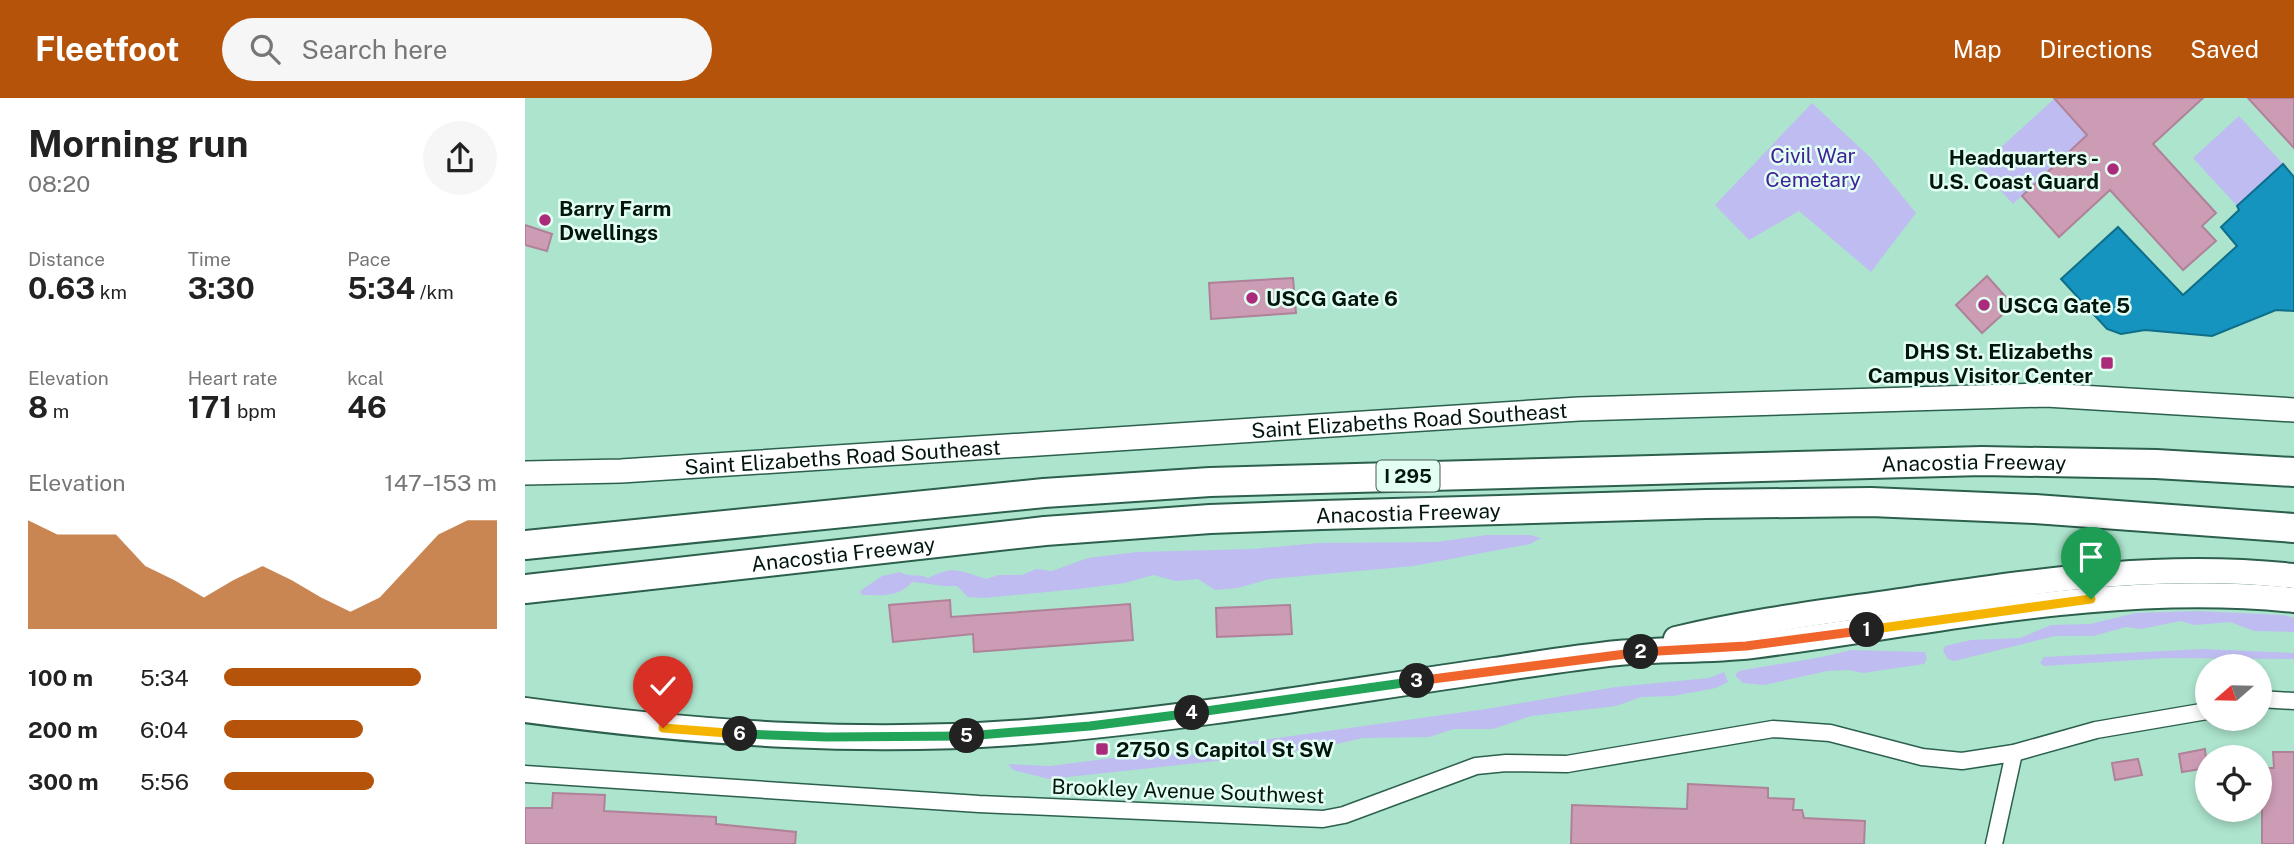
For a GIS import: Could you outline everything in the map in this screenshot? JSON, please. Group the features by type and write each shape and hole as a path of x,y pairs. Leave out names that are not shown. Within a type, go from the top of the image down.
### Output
{"highway":[{"name":"Anacostia Freeway","path":"525,545 1044,494 1210,482 1994,461 2156,464 2294,472"},
{"name":"Anacostia Freeway","path":"525,589 1045,531 1210,519 1829,502 1994,507 2294,528"},
{"path":"2201,523 2294,541"}],"main road":[{"name":"Saint Elizabeths Road Southeast","path":"525,473 621,471 1579,409 2046,395 2294,410"},
{"path":"1618,653 1741,624 2092,574 2187,569 2294,576"},
{"path":"525,710 663,728 745,735 966,736 1124,723 1618,653 1746,646 2120,596 2205,593 2294,600"}],"street":[{"path":"2272,700 2294,701"},
{"name":"Brookley Avenue Southwest","path":"525,774 979,804 1323,819 1344,815 1476,766 1506,762 1567,764 1773,729 1831,733 1922,757 1962,761 2014,753 2096,730 2195,713"},
{"path":"1994,844 2014,753"}],"green space":[{"path":"2054,99 2087,136 2013,204 1979,167"},
{"name":"Civil War Cemetary","path":"1812,103 1871,158 1916,213 1871,272 1799,211 1749,240 1715,205"},
{"path":"2239,116 2283,164 2237,206 2193,158"},
{"path":"1487,535 1530,535 1541,538 1530,544 1413,566 1269,579 1238,588 1215,590 1198,579 1176,581 1153,575 1125,583 984,598 968,597 957,586 912,582 901,591 889,594 862,595 860,591 882,576 900,572 928,578 952,570 987,579 998,575 1022,575 1036,569 1052,571 1088,558 1137,552 1253,549 1318,543 1437,542"},
{"path":"2197,611 2283,615 2294,618 2294,632 2254,631 2230,622 2195,625 2180,621 2141,629 2126,627 2093,636 2055,636 1954,661 1948,659 1943,651 1945,646 1971,640 2020,638 2051,625 2090,624 2136,613"},
{"path":"2204,649 2294,653 2294,659 2272,659 2272,654 2195,654 2195,658 2044,666 2040,663 2044,657"},
{"path":"1851,650 1925,652 1927,659 1924,664 1863,673 1848,670 1827,671 1764,685 1743,683 1735,675 1739,671"},
{"path":"1724,672 1728,682 1716,688 1673,696 1641,697 1616,706 1531,716 1493,729 1454,729 1429,737 1363,738 1337,744 1327,741 1290,753 1049,779 1013,770 1008,764 1050,766 1159,752 1186,757 1205,750 1255,741 1486,709 1616,687 1709,678"}],"shaded area":[{"path":"2283,164 2294,177 2294,311 2276,310 2212,336 2145,330 2121,334 2107,329 2061,279 2118,227 2183,295 2237,246 2221,227 2239,210 2237,206"}],"building":[{"name":"Headquarters - U.S. Coast Guard","path":"2054,98 2203,98 2153,144 2216,213 2202,226 2216,241 2183,270 2110,190 2059,237 2022,196 2087,135"},
{"path":"2248,98 2294,98 2294,148"},
{"path":"525,225 552,234 547,251 525,245"},
{"name":"USCG Gate 5","path":"1987,276 2013,305 1982,333 1956,305"},
{"name":"USCG Gate 6","path":"1293,278 1296,313 1211,319 1209,283"},
{"path":"950,600 951,617 1130,604 1133,640 974,652 973,634 893,642 889,605"},
{"path":"1290,605 1292,634 1217,637 1216,608"},
{"path":"2195,751 2195,770 2182,772 2179,754"},
{"path":"2273,752 2294,752 2294,844 2262,844 2262,822 2272,822"},
{"path":"2138,759 2142,775 2115,780 2112,763"},
{"path":"1688,784 1768,788 1768,798 1794,799 1793,810 1802,810 1804,818 1865,821 1864,844 1571,844 1572,805 1687,809"},
{"path":"553,793 605,795 604,811 716,817 716,824 796,832 795,844 525,844 525,808 552,808"}],"place":[{"name":"Headquarters - U.S. Coast Guard","path":"2113,169"},
{"name":"Barry Farm Dwellings","path":"545,220"},
{"name":"USCG Gate 6","path":"1252,298"},
{"name":"USCG Gate 5","path":"1984,305"},
{"name":"DHS St. Elizabeths Campus Visitor Center","path":"2107,363"},
{"name":"2750 S Capitol St SW","path":"1102,749"}],"route":[{"path":"663,728 795,737 950,736 1051,730 1124,723 1618,653 1746,646 2091,599"}]}
